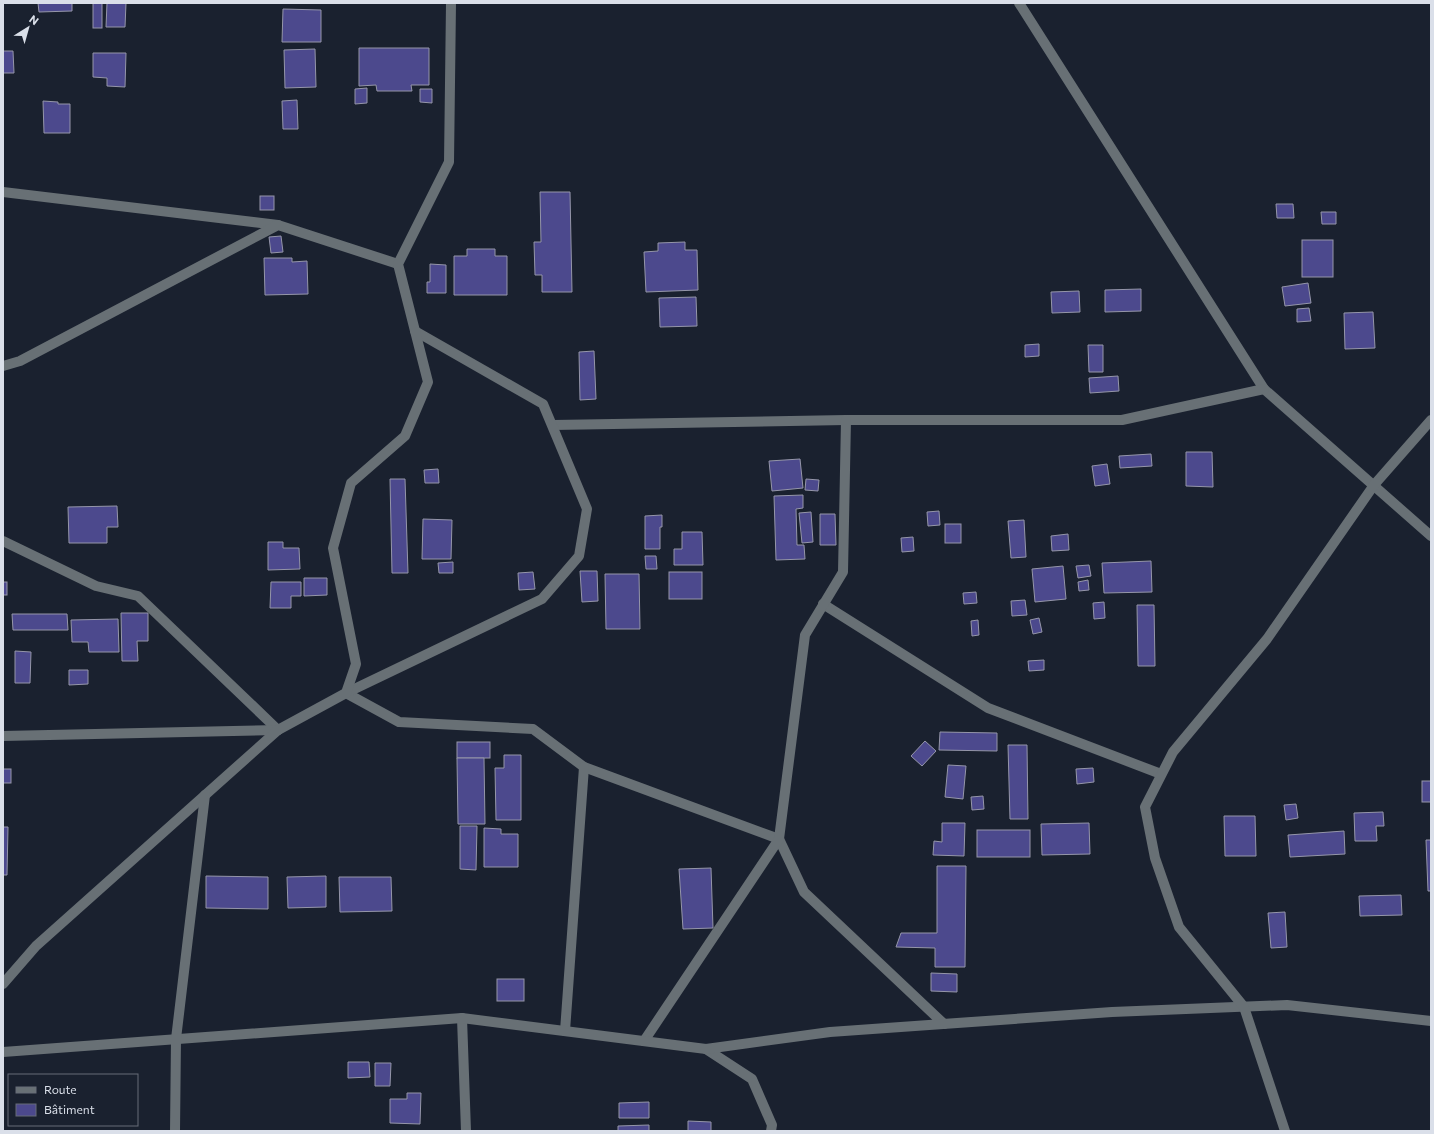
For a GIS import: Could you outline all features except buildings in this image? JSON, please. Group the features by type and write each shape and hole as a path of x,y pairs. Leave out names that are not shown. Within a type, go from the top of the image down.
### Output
{"street":[{"path":"346,693 356,664 333,548 351,483 405,436 428,382 398,264 449,162 451,3"},
{"path":"1019,3 1264,388 1431,536"},
{"path":"3,192 278,225 398,264"},
{"path":"3,366 20,362 278,225"},
{"path":"3,984 36,946 278,730 346,693 542,599 579,556 587,509 543,404 415,331"},
{"path":"553,425 846,420 1122,420 1264,388"},
{"path":"644,1041 779,839 805,635 843,572 846,420"},
{"path":"1285,1131 1244,1007 1179,927 1155,858 1145,807 1173,752 1267,639 1374,485 1431,420"},
{"path":"3,542 96,586 138,596 278,730"},
{"path":"824,604 988,708 1161,774"},
{"path":"346,693 399,722 533,729 584,767 779,839 804,892 944,1024"},
{"path":"3,736 278,730"},
{"path":"565,1031 584,767"},
{"path":"175,1131 176,1039 205,795"},
{"path":"3,1052 462,1018 706,1049 830,1032 1112,1012 1288,1005 1431,1021"},
{"path":"462,1018 466,1131"},
{"path":"706,1049 752,1079 772,1125 771,1131"}]}
